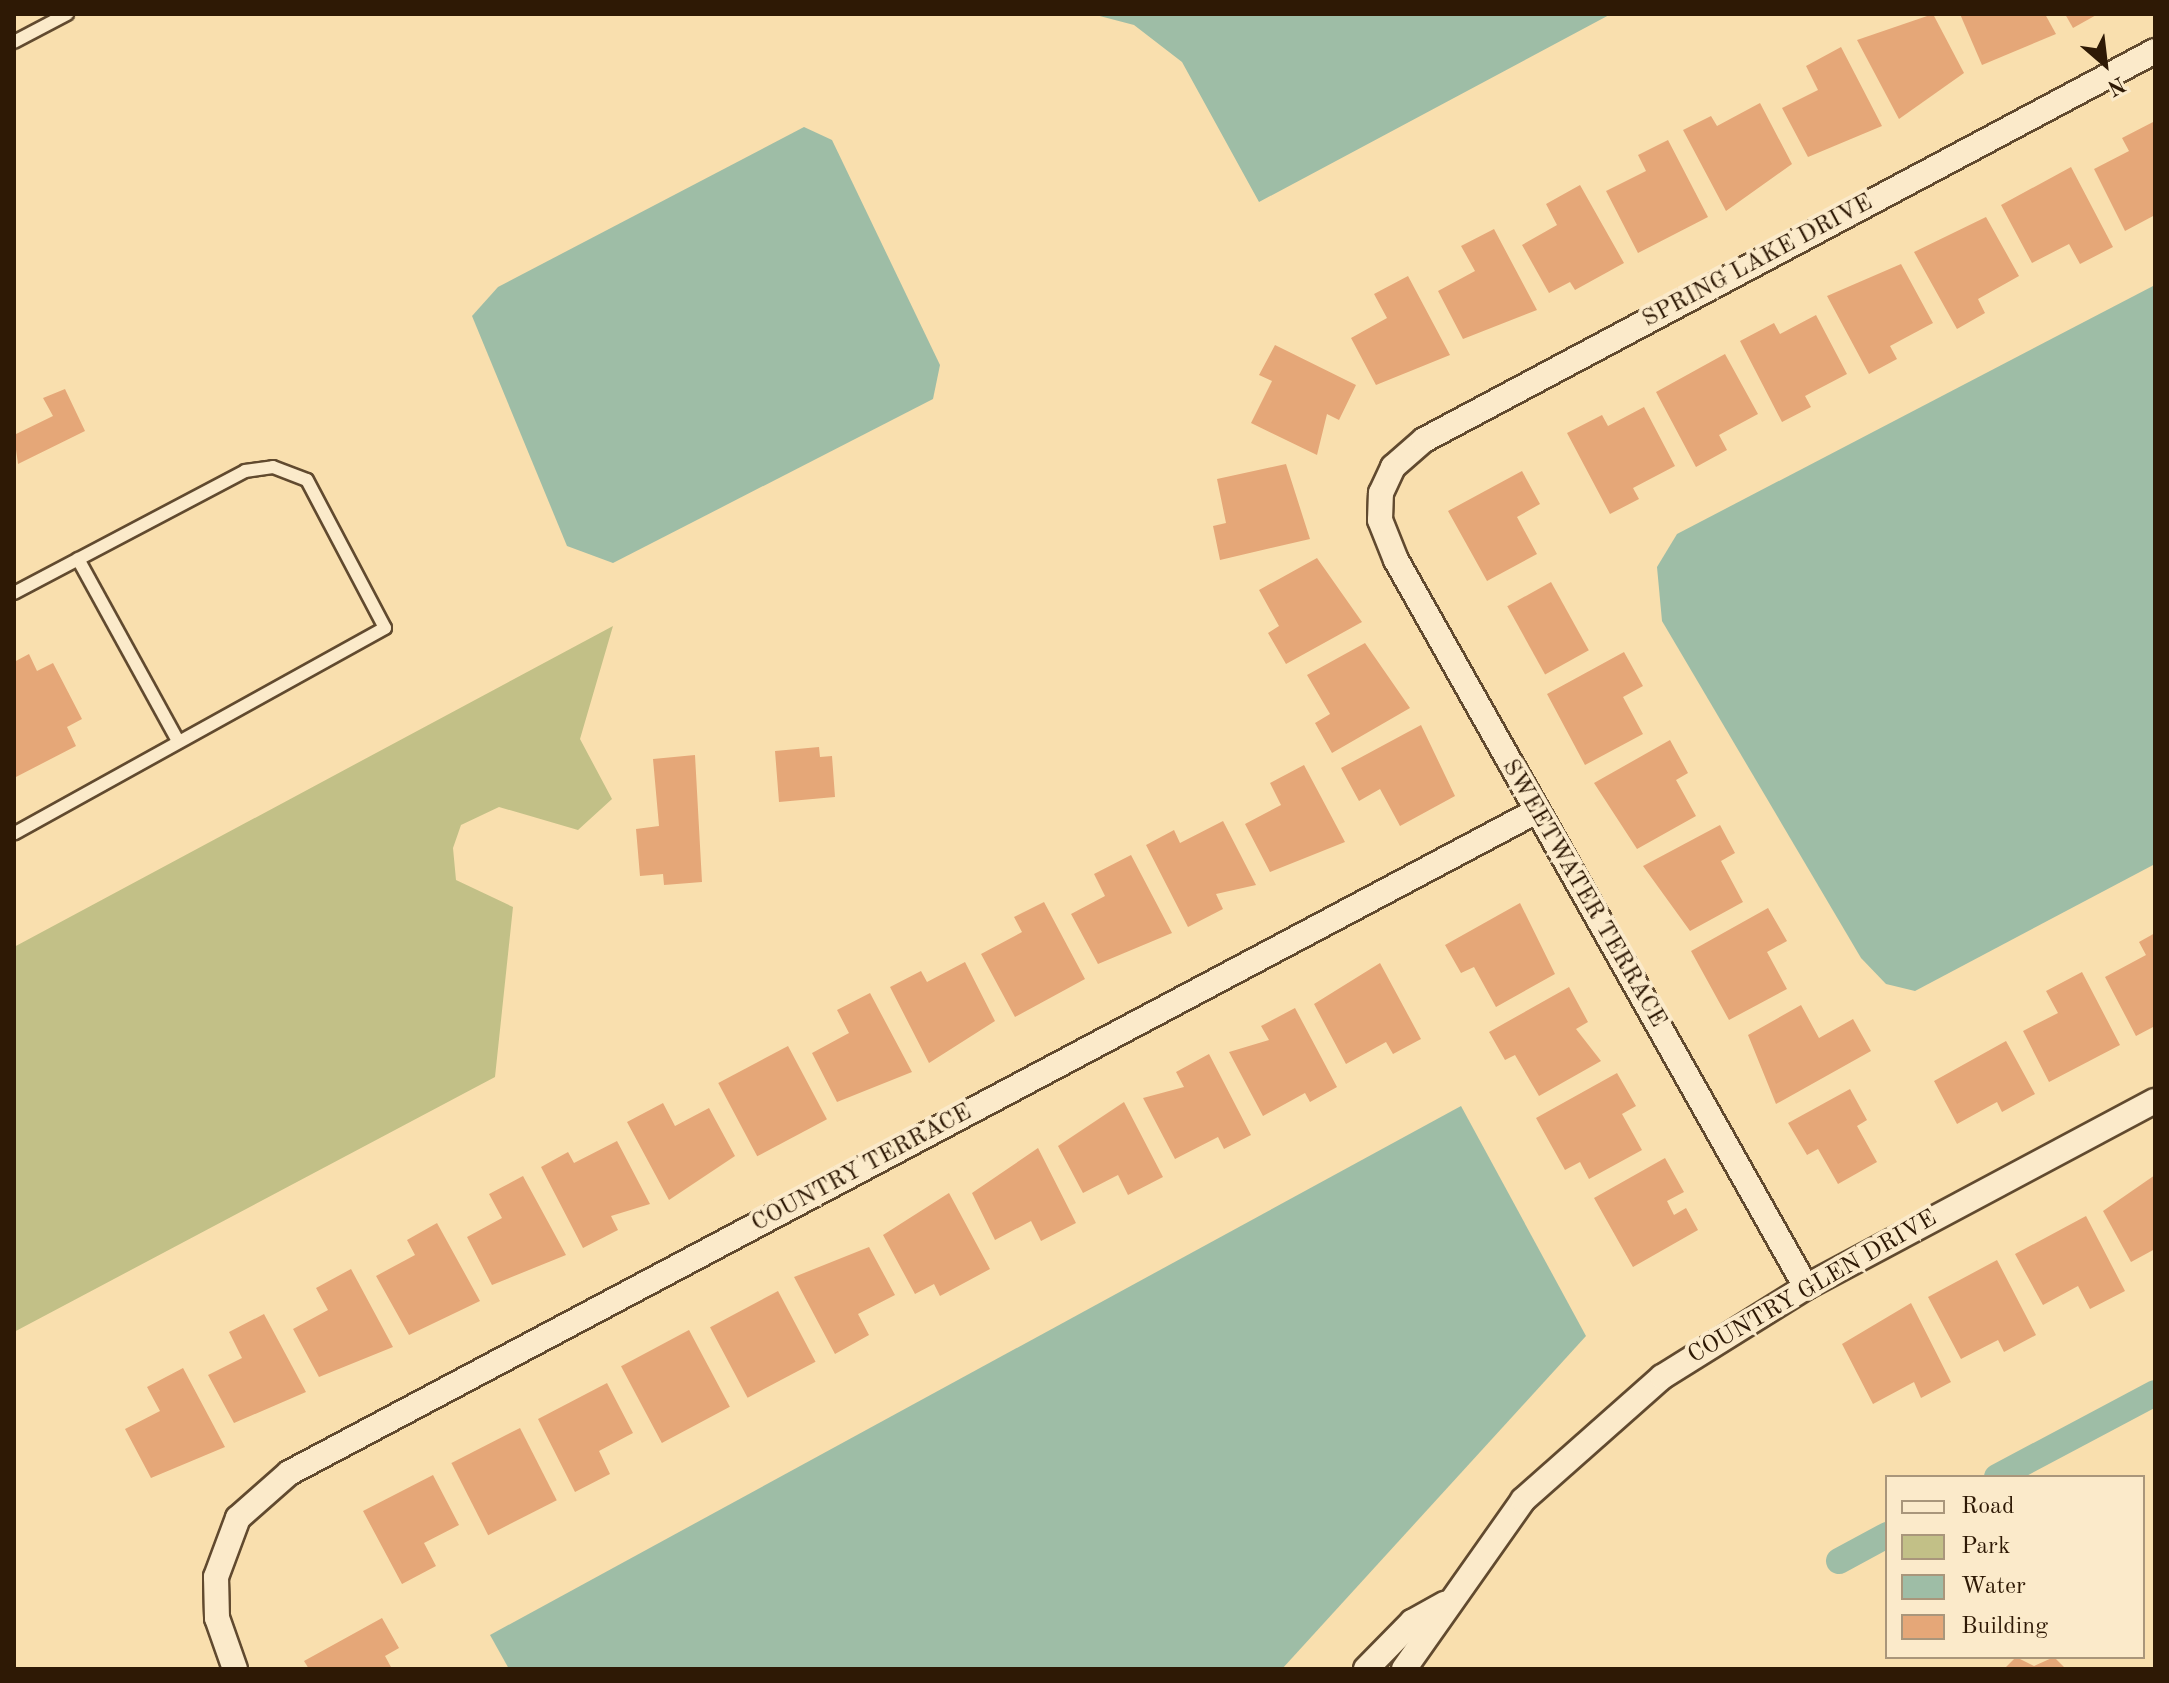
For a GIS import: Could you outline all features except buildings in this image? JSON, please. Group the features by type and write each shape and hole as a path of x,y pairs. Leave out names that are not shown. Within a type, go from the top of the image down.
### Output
{"street":[{"name":"SPRING LAKE DRIVE","path":"1381,493 1393,467 1424,440 2155,51"},
{"name":"SWEETWATER TERRACE","path":"1381,493 1384,536 1535,812 1806,1287"},
{"name":"COUNTRY TERRACE","path":"235,1669 217,1618 221,1558 238,1518 289,1473 1535,812"},
{"name":"COUNTRY GLEN DRIVE","path":"1404,1669 1523,1500 1575,1448 1662,1377 1806,1287 2155,1101"},
{"name":"COUNTRY GLEN DRIVE","path":"1366,1669 1412,1622 1451,1601"}],"lane":[{"path":"14,42 67,14"},
{"path":"14,593 245,471 291,469 307,480 385,628 14,834"},
{"path":"78,559 178,741"}],"green space":[{"path":"613,626 580,739 612,799 578,830 499,807 461,825 453,848 456,880 513,907 495,1077 14,1332 14,947"}],"water":[{"path":"1092,14 1611,14 1259,202 1182,62 1134,25"},
{"path":"804,127 832,140 940,365 933,399 613,563 567,546 472,316 498,287"},
{"path":"2155,285 2155,864 1915,991 1886,984 1861,958 1662,621 1657,567 1677,534"},
{"path":"1461,1106 1586,1336 1282,1669 509,1669 490,1635"}],"waterway":[{"path":"2001,1475 2155,1393"},
{"path":"1839,1561 1885,1536"}]}
